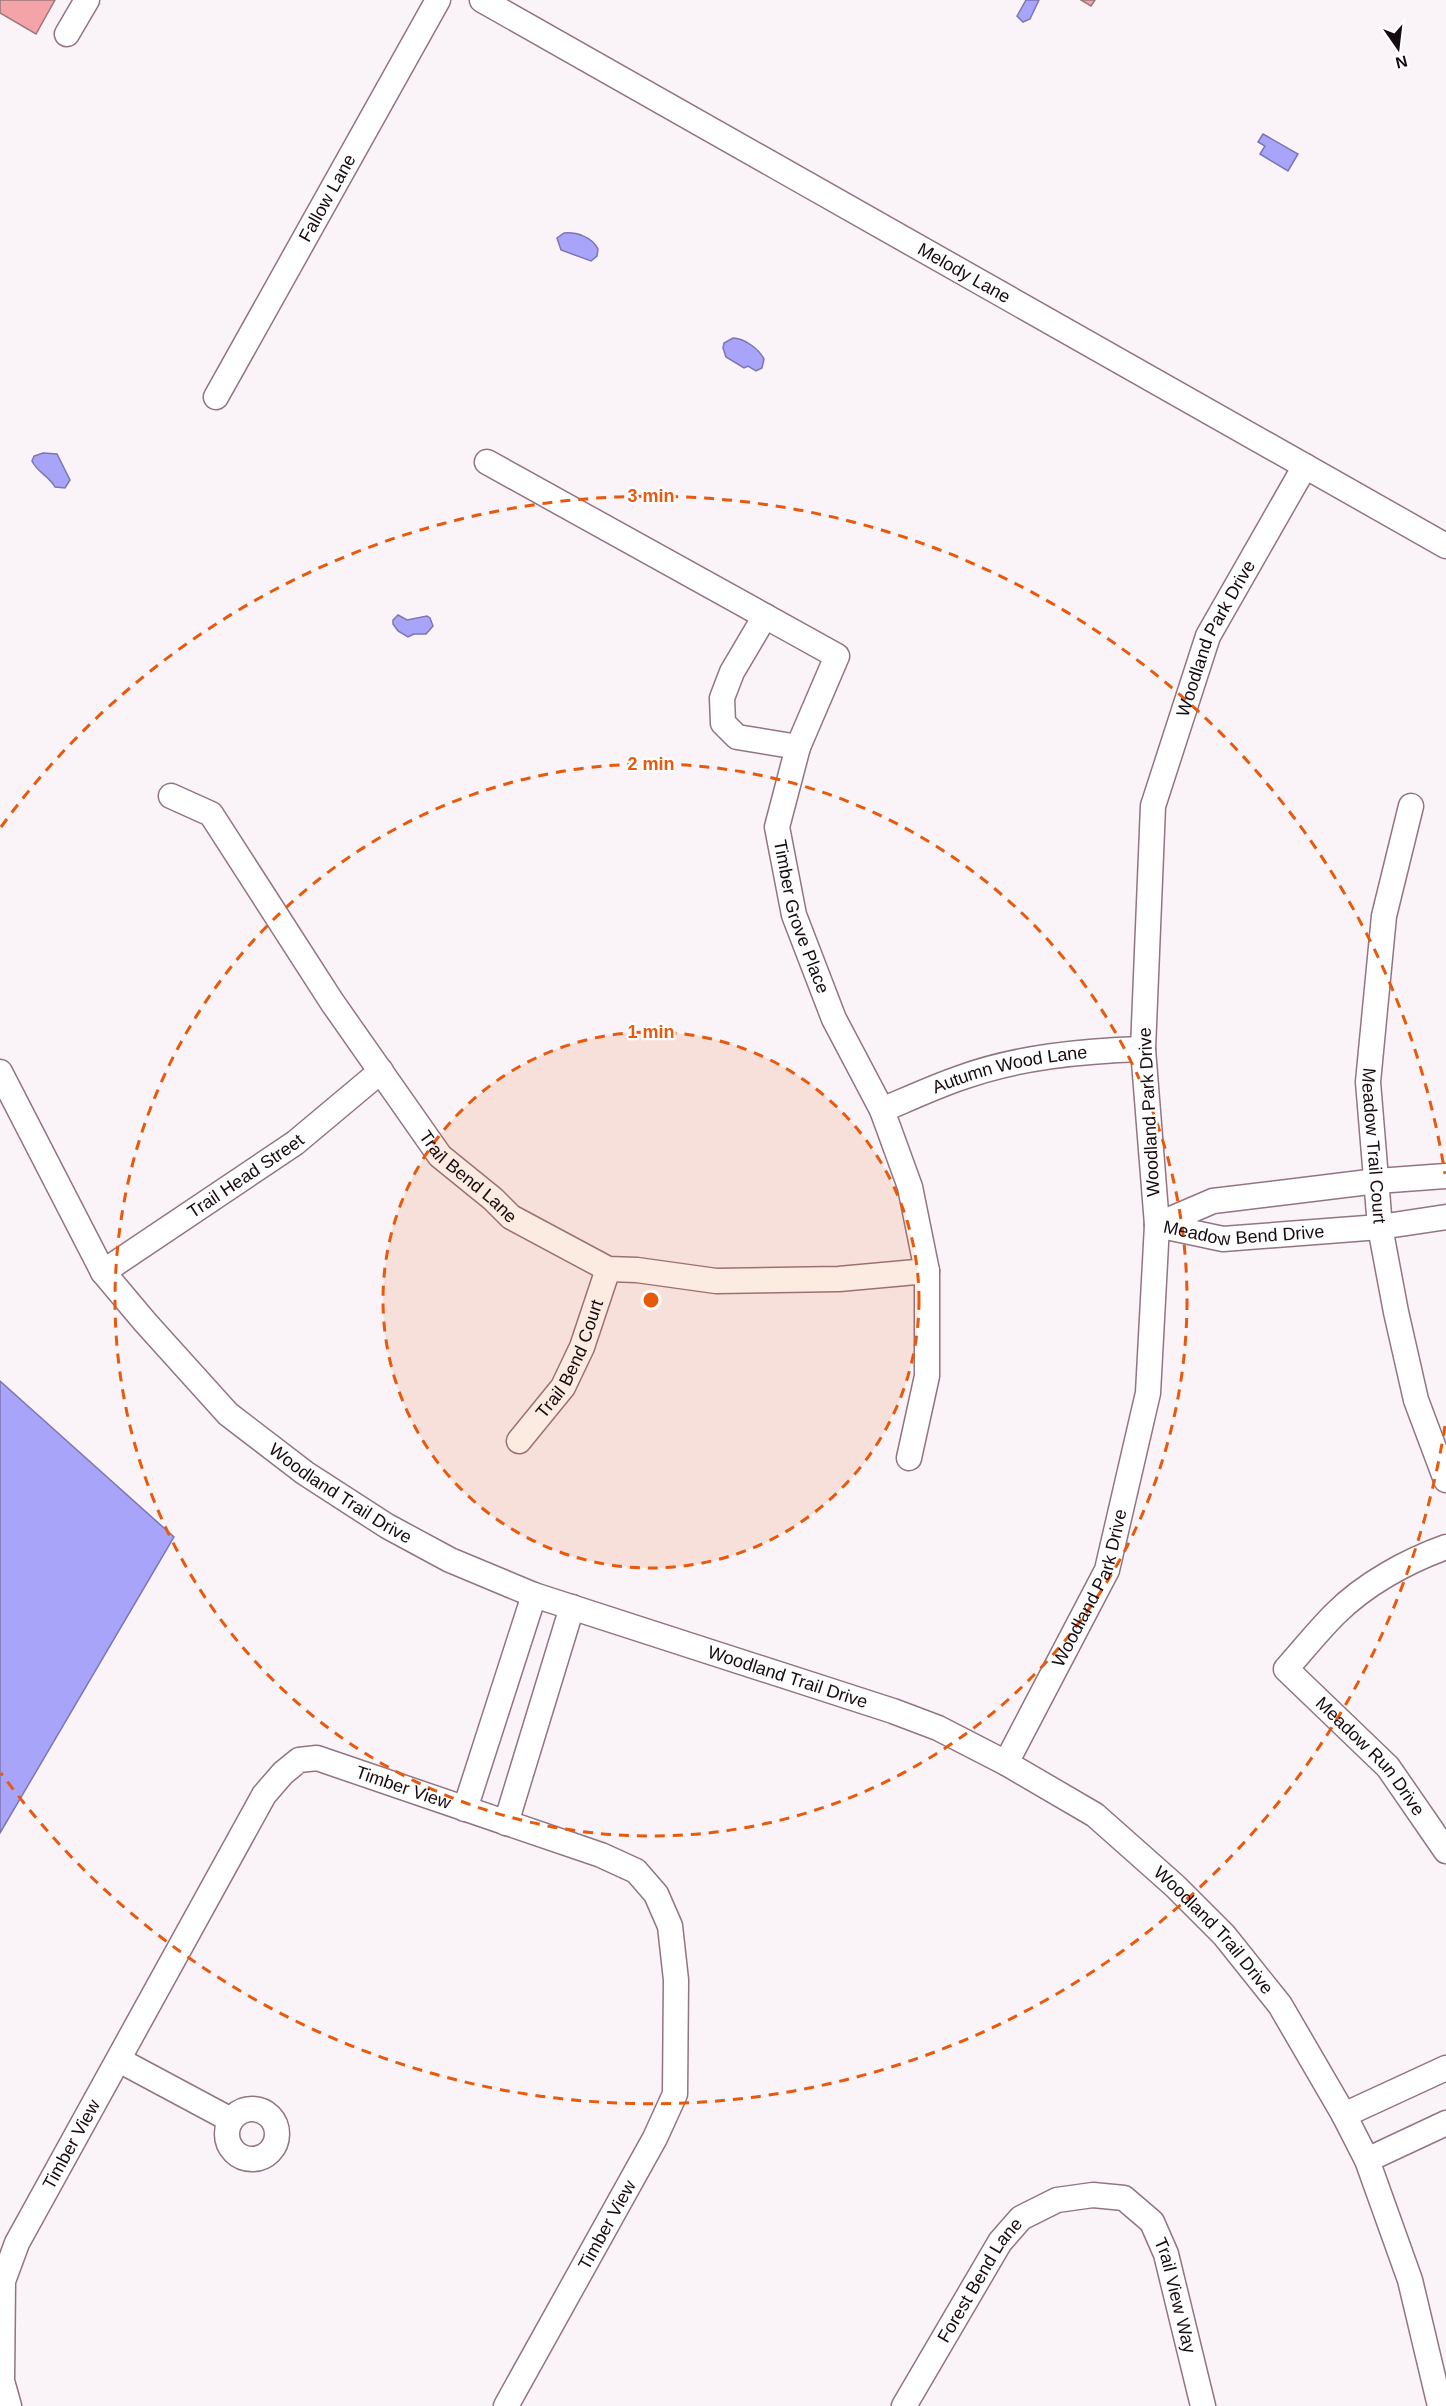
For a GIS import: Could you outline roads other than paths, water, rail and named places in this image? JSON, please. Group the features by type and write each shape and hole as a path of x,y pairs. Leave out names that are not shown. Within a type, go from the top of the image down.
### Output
{"street":[{"path":"67,34 87,0"},
{"name":"Fallow Lane","path":"216,397 438,0"},
{"name":"Melody Lane","path":"482,0 1446,546"},
{"name":"Timber Grove Place","path":"487,462 837,656 798,747 777,828 794,915 834,1019 882,1110 910,1186 927,1271 927,1376 909,1458"},
{"name":"Woodland Park Drive","path":"1006,1763 1107,1570 1148,1393 1157,1225 1143,1049 1153,806 1209,636 1305,466"},
{"path":"765,616 732,672 722,698 723,723 737,737 798,747"},
{"name":"Trail Bend Lane","path":"171,796 211,814 332,1002 440,1156 493,1199 511,1217 608,1269 637,1270 717,1281 839,1279 927,1271"},
{"name":"Meadow Trail Court","path":"1411,806 1384,916 1368,1082 1380,1227 1396,1312 1416,1400 1446,1480"},
{"name":"Autumn Wood Lane","path":"882,1110 961,1077 1014,1063 1091,1051 1143,1049"},
{"name":"Trail Head Street","path":"103,1272 295,1143 381,1071"},
{"name":"Woodland Trail Drive","path":"0,1072 103,1272 228,1414 305,1473 387,1526 450,1560 534,1595 893,1711 938,1728 1006,1763 1095,1815 1175,1886 1224,1935 1280,2005 1344,2115 1367,2160 1410,2280 1440,2406"},
{"name":"Meadow Bend Drive","path":"1157,1225 1213,1201 1377,1181 1446,1176"},
{"name":"Meadow Bend Drive","path":"1157,1225 1223,1239 1380,1227 1446,1217"},
{"name":"Trail Bend Court","path":"519,1441 563,1387 582,1347 608,1269"},
{"name":"Meadow Run Drive","path":"1446,1547 1419,1556 1336,1612 1286,1670 1388,1767 1446,1851"},
{"path":"465,1809 534,1595"},
{"path":"506,1823 572,1607"},
{"name":"Timber View","path":"9,2406 2,2381 3,2282 17,2243 264,1795 298,1760 317,1758 601,1855 636,1871 657,1894 670,1926 676,1980 675,2094 655,2138 506,2406"},
{"path":"119,2060 231,2120"},
{"path":"1344,2115 1446,2068"},
{"path":"1367,2160 1446,2123"},
{"name":"Forest Bend Lane","path":"904,2406 1000,2242 1021,2218 1058,2200 1093,2195 1124,2198"},
{"name":"Trail View Way","path":"1124,2198 1152,2222 1166,2254 1203,2406"}]}
